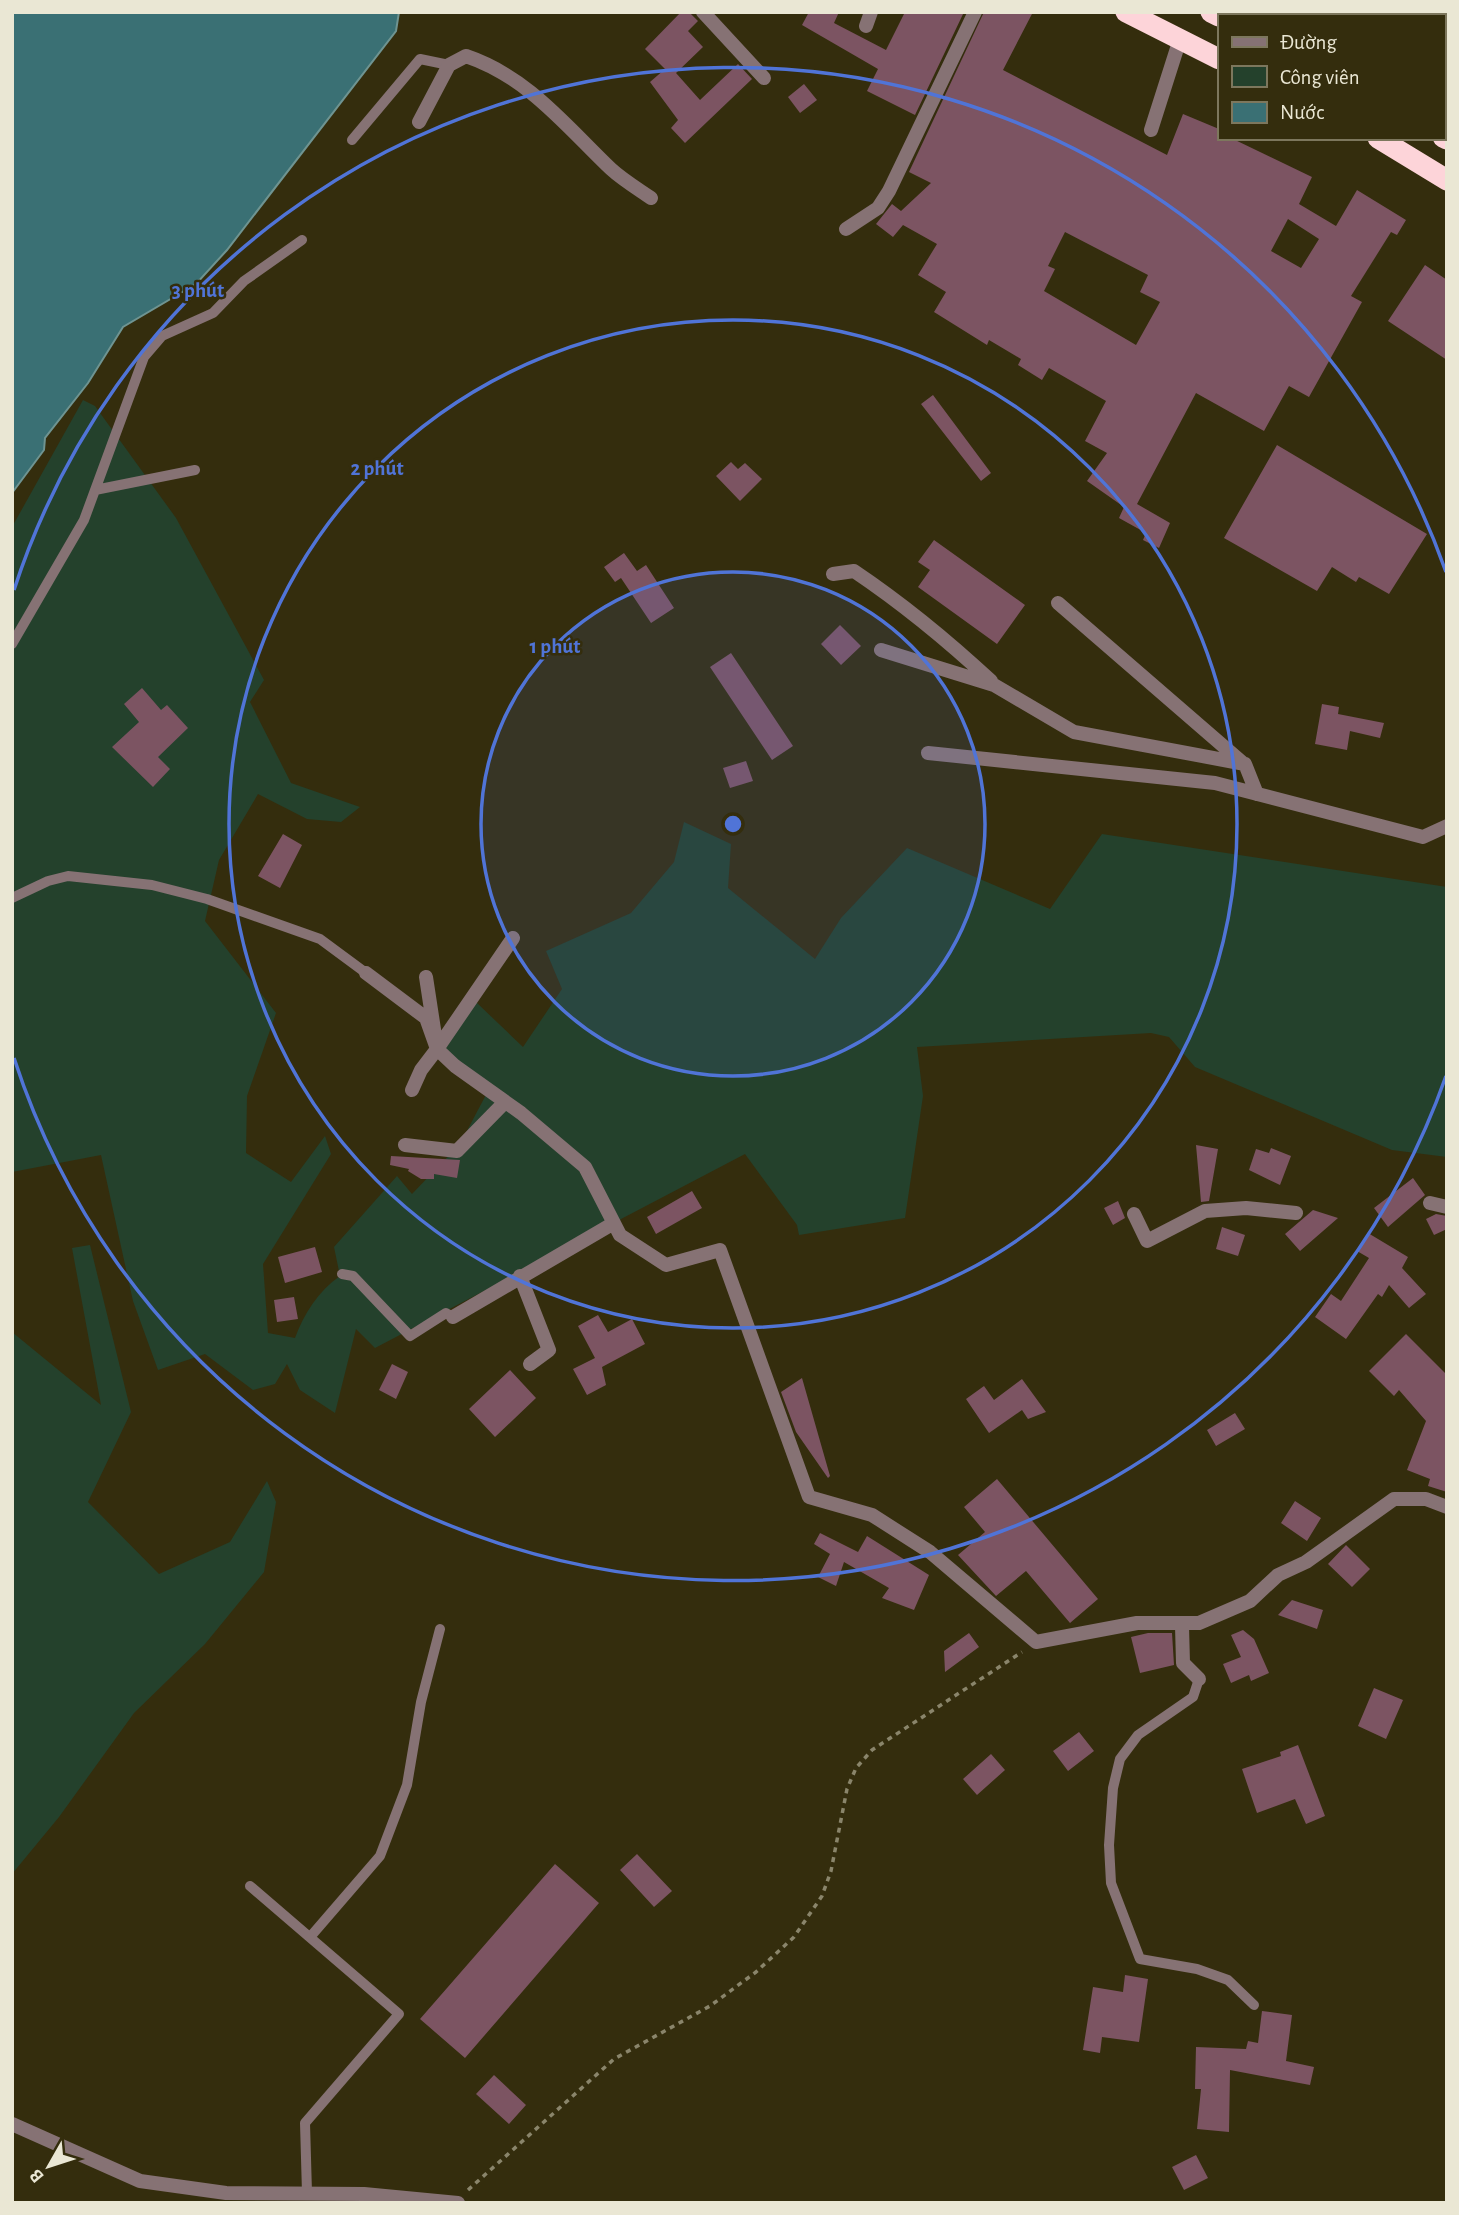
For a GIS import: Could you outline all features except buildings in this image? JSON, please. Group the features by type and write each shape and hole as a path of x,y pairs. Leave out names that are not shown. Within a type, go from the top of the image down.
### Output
{"highway":[{"path":"1126,12 1218,58"},
{"path":"1381,140 1447,180"}],"street":[{"path":"703,12 764,78"},
{"path":"846,229 878,208 889,191 975,12"},
{"path":"1151,130 1180,39"},
{"path":"419,122 449,65 466,56 487,63 526,86 614,171 651,198"},
{"path":"833,574 854,571 880,588 954,648 994,685 1074,732 1245,764"},
{"path":"1058,603 1245,764 1257,794"},
{"path":"881,650 994,685"},
{"path":"928,753 1215,783 1423,837 1447,826"},
{"path":"412,1090 421,1070 513,938"},
{"path":"366,973 426,1018 437,1049 504,1103 521,1113 585,1167 620,1235 666,1265 720,1250 809,1497 872,1515 930,1552 1036,1642 1137,1623 1182,1626 1227,1613 1250,1601 1278,1575 1306,1562 1394,1499 1426,1499 1447,1507"},
{"path":"426,977 437,1049"},
{"path":"405,1145 457,1151 504,1103"},
{"path":"1430,1203 1447,1207"},
{"path":"1134,1214 1147,1241 1205,1211 1246,1208 1296,1213"},
{"path":"453,1317 614,1223"},
{"path":"520,1276 549,1350 530,1364"},
{"path":"1182,1626 1183,1664 1199,1679"},
{"path":"12,2124 140,2180 226,2193 307,2193 457,2202"}],"lane":[{"path":"352,140 420,59 449,65"},
{"path":"12,644 85,520 144,358 152,345 162,336 213,313 244,281 302,240"},
{"path":"95,490 195,470"},
{"path":"12,898 48,881 68,876 152,885 207,899 320,939 366,973"},
{"path":"342,1274 353,1276 410,1336 446,1313 453,1317"},
{"path":"311,1936 380,1856 407,1785 421,1702 440,1629"},
{"path":"1199,1679 1193,1697 1139,1735 1120,1759 1113,1788 1109,1845 1111,1883 1140,1959 1197,1969 1228,1980 1254,2005"},
{"path":"250,1886 399,2014 305,2123 307,2193"}],"path":[{"path":"457,2202 614,2059 709,2006 785,1946 810,1918 822,1896 831,1871 847,1789 862,1760 872,1750 1036,1642"}],"green space":[{"path":"83,400 95,406 176,518 264,680 250,702 291,783 360,807 341,822 307,819 258,794 219,860 205,921 276,1013 247,1096 246,1153 291,1182 325,1136 331,1154 263,1264 268,1333 295,1338 313,1304 340,1276 334,1247 397,1176 412,1194 460,1144 488,1091 437,1047 476,1002 523,1047 562,989 546,951 631,913 674,862 684,822 731,844 728,888 815,959 841,918 907,848 1050,909 1102,834 1447,887 1447,1157 1392,1150 1195,1067 1169,1037 1151,1033 917,1047 923,1096 905,1218 799,1235 797,1225 745,1154 375,1348 356,1329 335,1413 300,1390 287,1364 275,1384 253,1390 205,1354 158,1370 133,1301 101,1155 12,1172 12,527"},
{"path":"90,1245 131,1412 88,1502 159,1574 230,1542 267,1481 276,1502 264,1572 205,1644 134,1713 59,1817 12,1874 12,1332 101,1405 72,1248"}],"water":[{"path":"12,12 399,12 396,31 227,250 196,284 123,327 88,383 45,438 44,450 12,493"}]}
